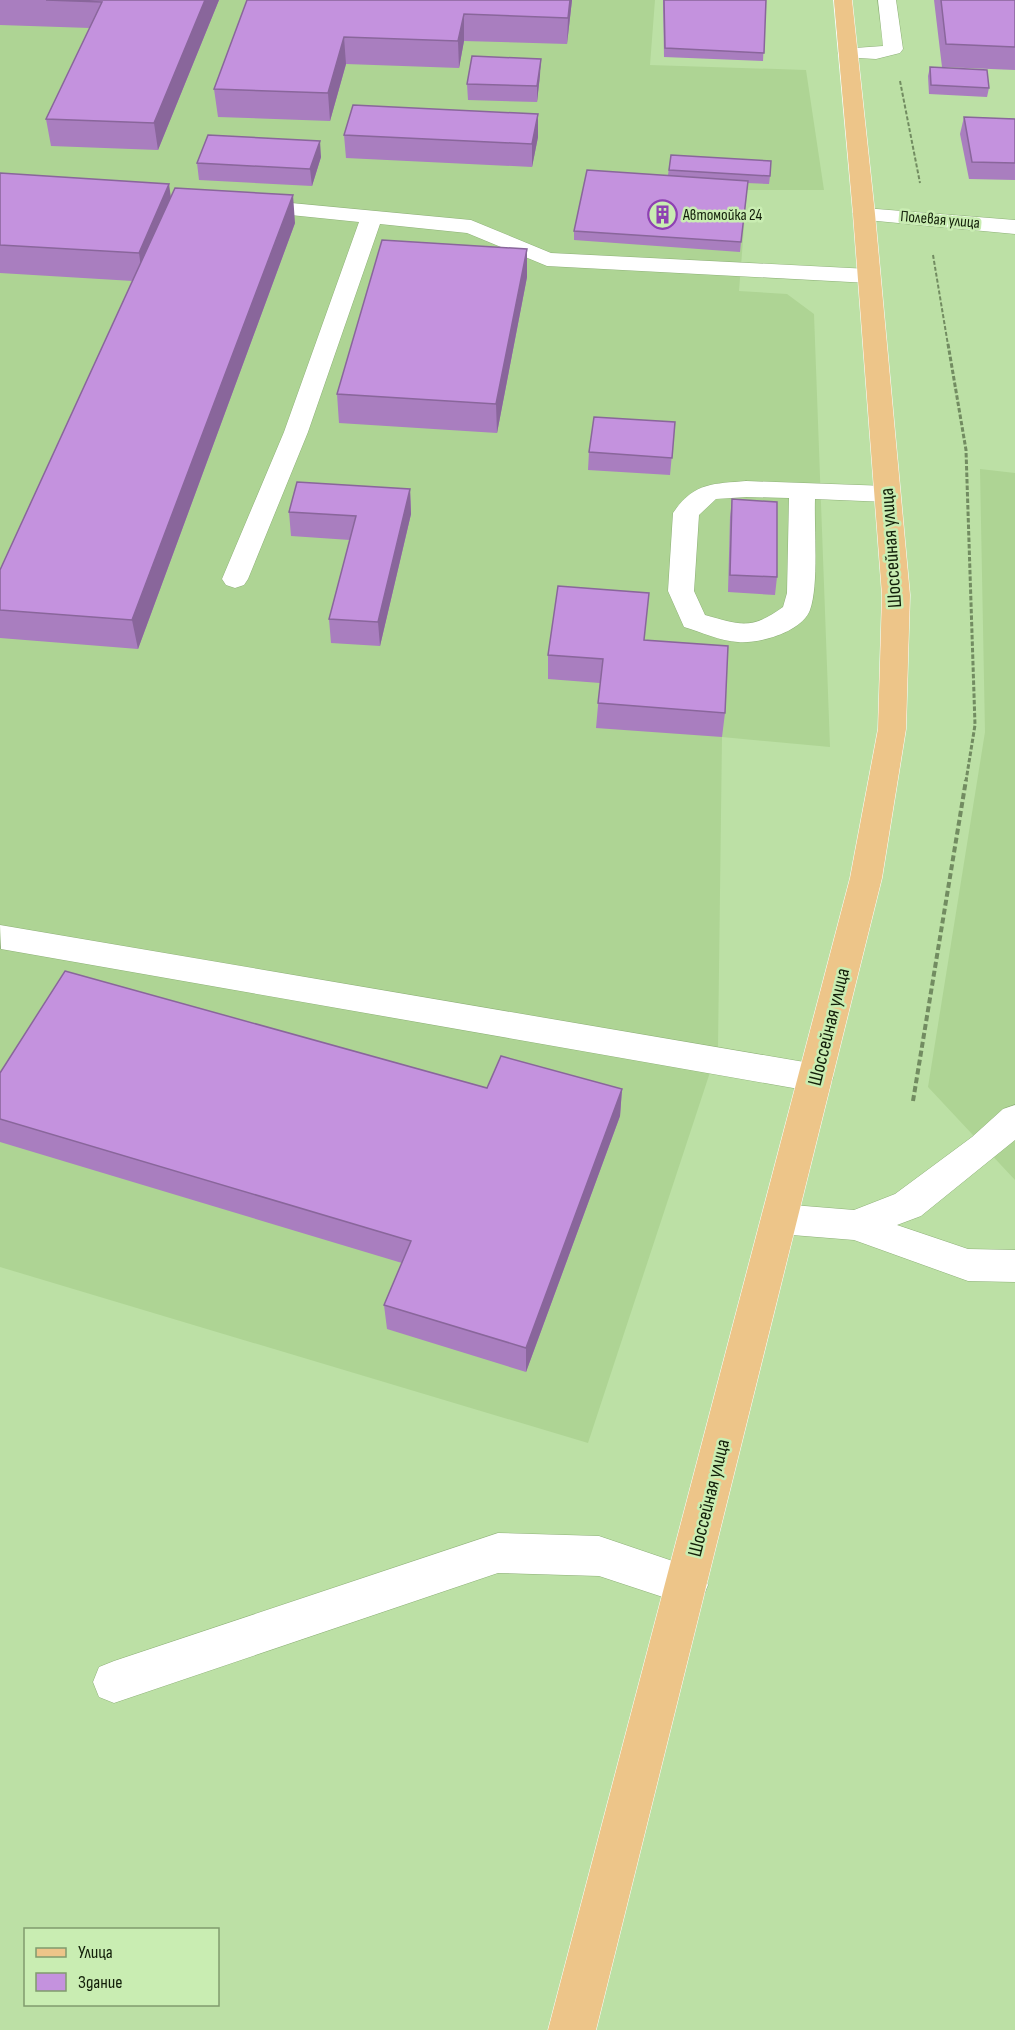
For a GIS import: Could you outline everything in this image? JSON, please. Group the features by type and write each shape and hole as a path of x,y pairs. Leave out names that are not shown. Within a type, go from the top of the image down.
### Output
{"main road":[{"name":"Шоссейная улица","path":"572,2030 866,878 892,729 896,595 864,214 843,0"}],"street":[{"path":"848,53 876,53 893,49 887,0"},
{"path":"233,204 471,227 547,259 869,276"},
{"name":"Полевая улица","path":"864,214 1015,227"},
{"path":"235,579 296,432 372,218"},
{"path":"802,491 800,593 796,611 771,629 738,633 694,621 681,591 686,513 710,492 746,489 887,494"},
{"path":"1,937 816,1078"},
{"path":"854,1225 908,1204 984,1147 1015,1119"},
{"path":"780,1219 854,1225 968,1265 1015,1266"},
{"path":"114,1682 498,1553 600,1556 687,1585"}],"path":[{"path":"899,78 927,219 966,450 975,725 913,1101"}],"shaded area":[{"path":"0,0 655,0 650,65 806,70 824,190 747,190 739,291 787,294 814,314 830,747 722,737 718,1048 588,1443 0,1267"},
{"path":"980,469 1015,473 1015,1180 928,1087 985,732"}],"building":[{"path":"46,0 205,0 154,123 46,119 102,2"},
{"path":"247,0 570,0 568,18 464,14 458,41 344,37 328,93 214,89"},
{"path":"664,0 766,0 764,53 665,48"},
{"path":"941,0 1015,0 1015,47 946,44"},
{"path":"472,56 541,59 537,86 467,84"},
{"path":"930,67 987,70 989,88 931,85"},
{"path":"353,105 538,114 532,144 344,135"},
{"path":"964,117 1015,119 1015,163 972,162"},
{"path":"208,135 320,141 310,169 197,163"},
{"path":"671,155 771,161 770,176 669,170"},
{"name":"Автомойка 24","path":"587,170 748,181 741,242 574,231"},
{"path":"0,173 169,184 139,253 0,245"},
{"path":"175,188 293,195 132,620 0,610 0,570"},
{"path":"382,240 527,249 496,404 337,394"},
{"path":"594,417 675,422 672,458 589,452"},
{"path":"297,482 410,489 378,622 329,619 356,516 289,512"},
{"path":"732,499 777,502 777,577 730,575"},
{"path":"558,586 649,593 644,640 728,646 725,713 598,703 603,659 548,655"},
{"path":"65,971 487,1088 501,1056 622,1089 526,1348 384,1305 411,1241 0,1119 0,1073"}],"place":[{"name":"Автомойка 24","path":"662,215"}]}
